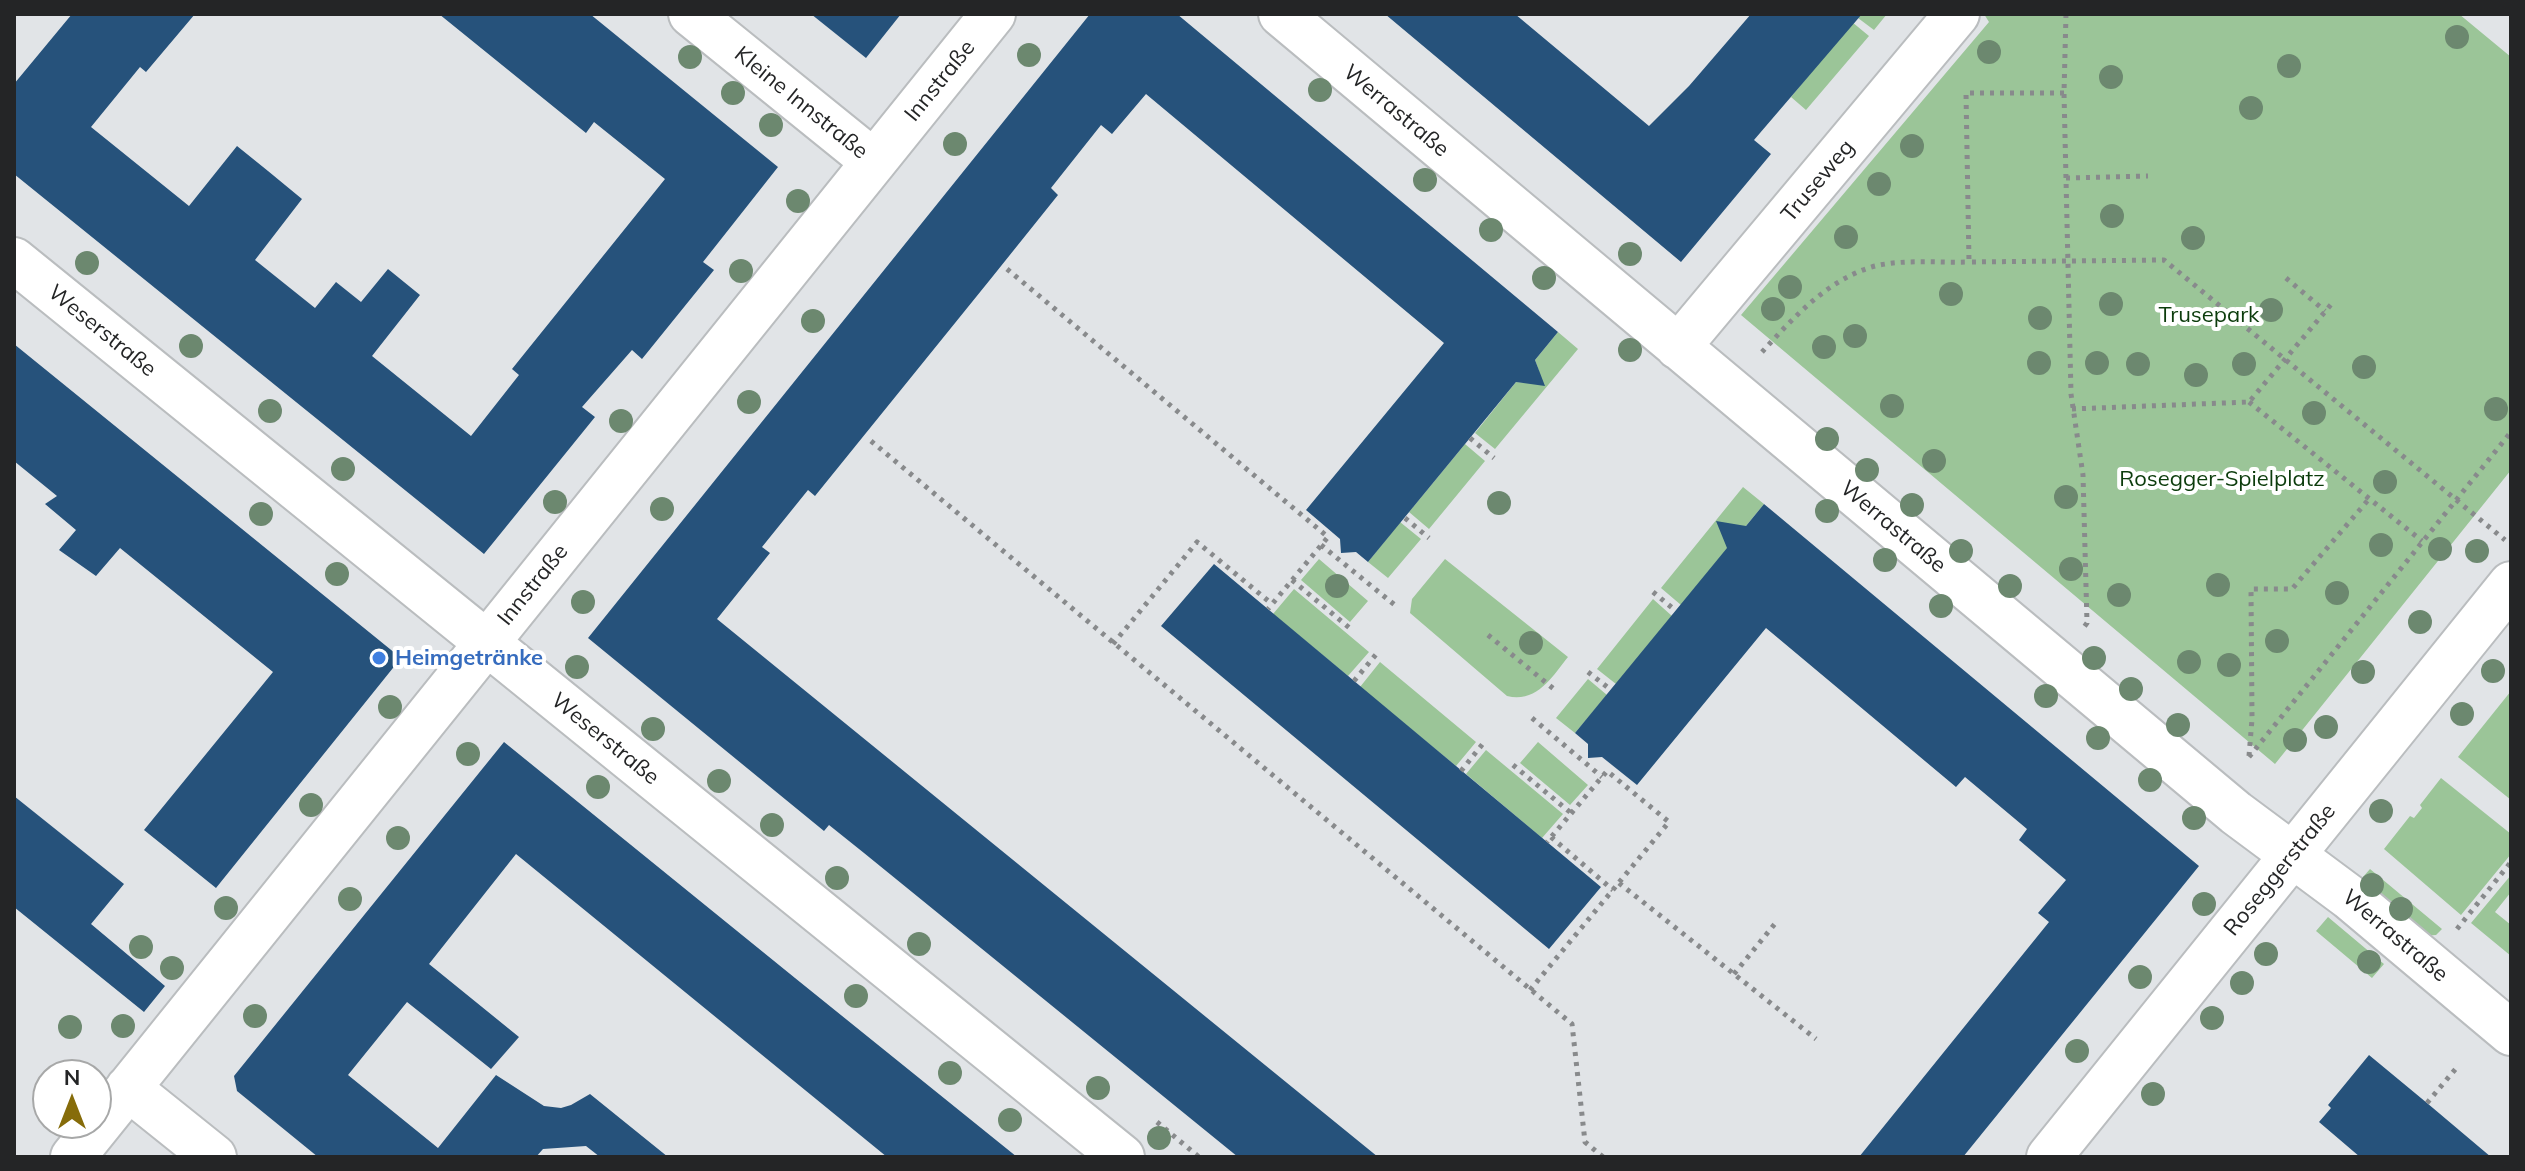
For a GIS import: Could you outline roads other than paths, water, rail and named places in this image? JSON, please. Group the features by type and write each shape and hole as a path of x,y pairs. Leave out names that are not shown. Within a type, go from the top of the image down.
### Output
{"street":[{"name":"Kleine Innstraße","path":"691,14 874,162"},
{"name":"Innstraße","path":"73,1157 993,14"},
{"name":"Werrastraße","path":"1281,14 2236,813 2349,897 2511,1033"},
{"name":"Truseweg","path":"1678,347 1957,14"},
{"name":"Weserstraße","path":"14,260 1122,1157"},
{"name":"Roseggerstraße","path":"2049,1157 2511,584"},
{"path":"128,1088 214,1157"}],"place":[{"name":"Heimgetränke","path":"379,658"}],"park label":[{"name":"Trusepark","path":"2209,315"},
{"name":"Rosegger-Spielplatz","path":"2222,479"}]}
